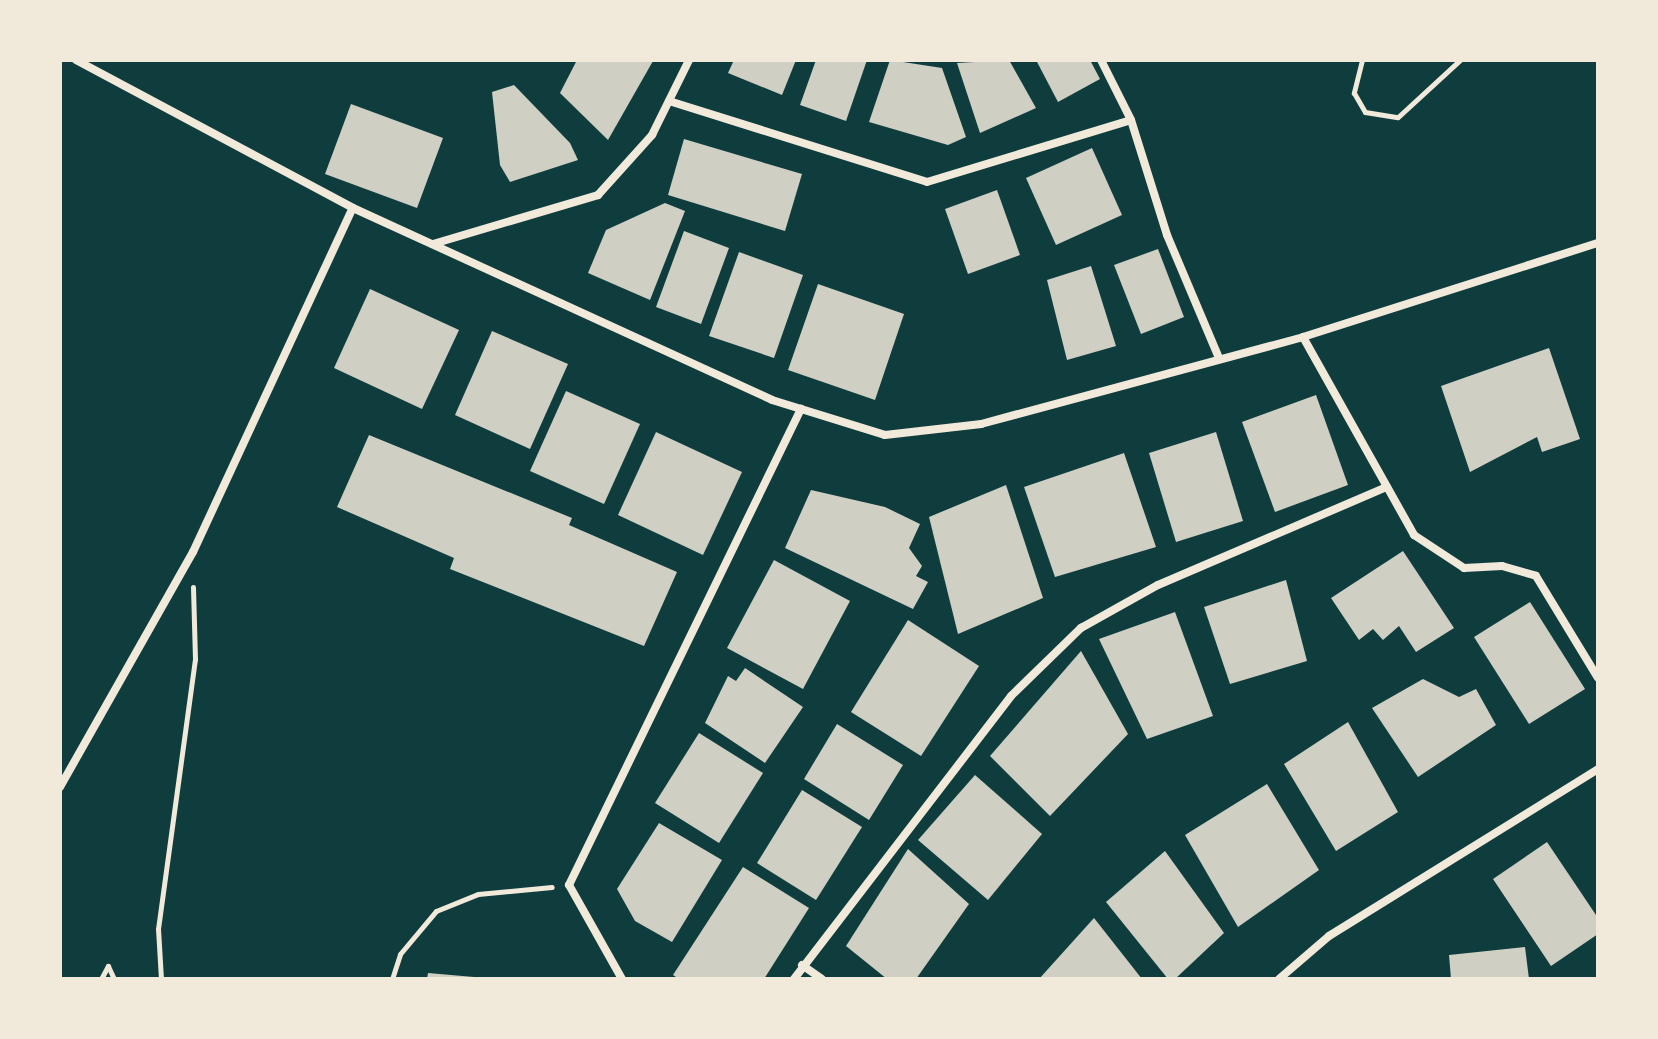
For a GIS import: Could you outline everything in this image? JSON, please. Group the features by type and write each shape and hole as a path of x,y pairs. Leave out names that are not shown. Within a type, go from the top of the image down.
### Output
{"street":[{"path":"76,60 353,208 801,409 885,435 981,424 1218,356 1303,337 1598,243"},
{"path":"432,244 598,195 652,135 689,60"},
{"path":"1101,60 1131,120 1167,235 1218,356"},
{"path":"669,101 927,182 1131,120"},
{"path":"60,787 193,552 353,208"},
{"path":"1303,337 1414,535 1438,558 1464,568 1502,566 1536,576 1598,678"},
{"path":"622,979 569,885 801,409"},
{"path":"794,979 1011,696 1081,628 1158,585 1387,487"},
{"path":"1279,979 1329,936 1598,769"},
{"path":"802,965 822,979"}],"path":[{"path":"1362,60 1354,93 1365,112 1398,117 1460,60"},
{"path":"161,979 158,929 195,659 193,552"},
{"path":"392,979 400,954 436,911 478,894 569,885"},
{"path":"101,979 108,966 114,979"}],"building":[{"path":"577,60 653,61 608,140 560,93"},
{"path":"734,60 796,60 782,95 728,73"},
{"path":"816,60 867,60 846,121 800,105"},
{"path":"890,60 942,68 966,137 948,145 869,122"},
{"path":"1009,60 1036,108 980,133 957,63"},
{"path":"1036,60 1090,60 1100,79 1058,102"},
{"path":"514,85 570,143 578,160 510,182 500,165 492,92"},
{"path":"351,104 443,138 417,208 325,174"},
{"path":"684,139 802,174 785,231 668,195"},
{"path":"1092,148 1122,215 1056,245 1026,178"},
{"path":"997,190 1020,255 968,274 945,209"},
{"path":"665,203 685,211 650,300 588,273 606,230"},
{"path":"684,231 729,248 701,324 656,307"},
{"path":"1158,249 1184,317 1141,334 1114,265"},
{"path":"739,252 803,275 774,358 709,336"},
{"path":"1091,266 1116,346 1067,360 1047,280"},
{"path":"818,284 904,314 875,400 788,370"},
{"path":"370,289 459,330 422,409 334,368"},
{"path":"492,331 568,364 530,449 455,415"},
{"path":"1549,348 1580,439 1542,452 1537,437 1470,472 1441,386"},
{"path":"566,391 640,424 604,504 530,471"},
{"path":"1316,395 1348,485 1275,512 1242,422"},
{"path":"656,432 742,472 703,555 618,515"},
{"path":"1216,432 1243,521 1176,542 1149,453"},
{"path":"369,435 572,518 569,525 677,572 644,646 450,569 454,558 337,507"},
{"path":"1124,453 1156,547 1055,577 1024,487"},
{"path":"1006,485 1043,598 958,634 929,517"},
{"path":"811,490 885,507 920,524 909,548 922,566 916,576 928,582 913,609 785,548"},
{"path":"1403,551 1454,628 1416,652 1399,626 1383,640 1373,629 1359,640 1331,598"},
{"path":"774,560 850,601 803,689 727,648"},
{"path":"1286,580 1307,661 1230,684 1204,607"},
{"path":"1530,602 1585,689 1529,724 1474,637"},
{"path":"1175,612 1213,716 1147,739 1099,639"},
{"path":"908,620 979,666 921,756 851,712"},
{"path":"1081,651 1128,734 1050,816 990,756"},
{"path":"745,668 803,707 765,763 705,723 728,676 736,681"},
{"path":"1423,679 1459,697 1476,689 1496,725 1418,777 1372,708"},
{"path":"1348,722 1398,812 1336,851 1284,764"},
{"path":"837,724 903,765 869,820 804,779"},
{"path":"699,733 763,773 719,843 655,803"},
{"path":"975,775 1042,834 988,900 918,840"},
{"path":"1267,784 1319,870 1238,927 1185,835"},
{"path":"802,790 862,827 816,900 757,863"},
{"path":"659,823 722,860 672,942 635,921 617,889"},
{"path":"1547,842 1598,918 1598,934 1551,966 1493,879"},
{"path":"908,849 969,904 916,979 887,979 846,946"},
{"path":"1165,851 1224,933 1175,979 1168,979 1106,902"},
{"path":"743,867 809,908 764,979 679,979 673,975"},
{"path":"1094,918 1142,979 1039,979"},
{"path":"1525,947 1529,979 1451,979 1449,955"},
{"path":"428,973 474,977 427,979"}]}
